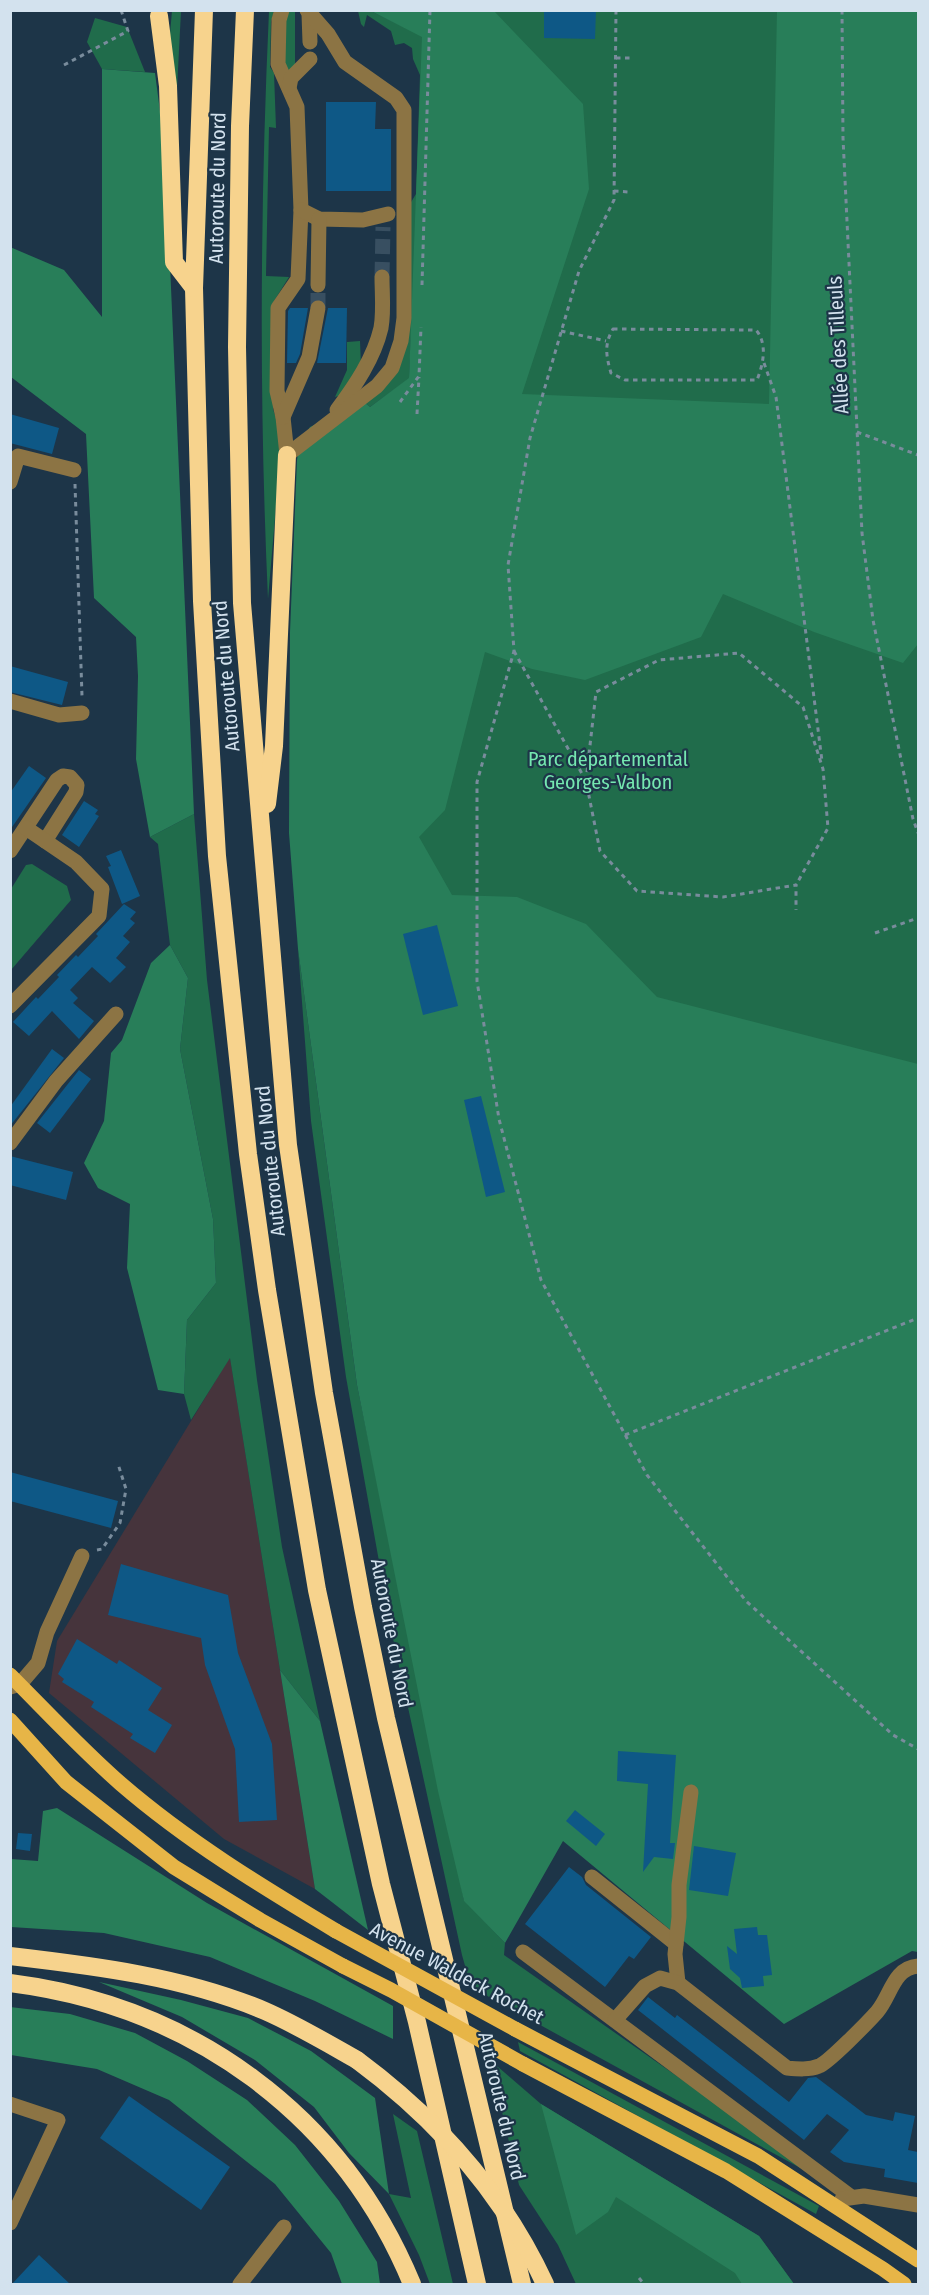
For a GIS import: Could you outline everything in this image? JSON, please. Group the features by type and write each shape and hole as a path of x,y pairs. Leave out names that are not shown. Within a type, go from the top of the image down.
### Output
{"highway":[{"name":"Autoroute du Nord","path":"204,10 194,288 202,601 217,856 236,1048 265,1278 297,1480 342,1710 381,1884 417,2022 477,2284"},
{"name":"Autoroute du Nord","path":"245,10 240,126 237,394 242,603 288,1145 310,1306 337,1469 386,1718 522,2284"},
{"path":"159,12 168,86 174,262 194,288"},
{"path":"263,844 274,746 287,455"},
{"path":"10,1956 123,1972 199,1989 264,2010 357,2060 409,2101 454,2145 476,2171 498,2200 545,2284"},
{"path":"10,1983 66,1992 148,2018 216,2052 263,2086 320,2139 352,2178 388,2235 412,2284"}],"main road":[{"name":"Avenue Waldeck Rochet","path":"14,1682 120,1784 242,1874 336,1931 515,2029 758,2156 918,2260"},
{"path":"10,1720 66,1782 174,1867 260,1920 343,1966 726,2171 904,2284"}],"street":[{"path":"282,10 279,20 278,64 297,107 301,210 298,279 278,308 276,391 283,417 287,455"},
{"path":"308,12 310,42"},
{"path":"287,455 377,386 392,368 401,341 404,318 404,110 396,98 345,62 328,34 308,12"},
{"path":"289,88 291,78 310,58"},
{"path":"301,210 319,219 386,220 401,198 405,185"},
{"path":"318,285 319,219"},
{"path":"322,429 353,389 375,347 381,326 382,277"},
{"path":"283,417 309,357 318,308"},
{"path":"10,482 18,456 74,470"},
{"path":"10,702 60,715 82,713"},
{"path":"10,851 57,780 70,777 77,785 76,792 45,841"},
{"path":"10,1006 99,916 102,889 76,862 26,828"},
{"path":"10,1143 56,1080 116,1014"},
{"path":"14,1682 38,1663 50,1624 82,1556"},
{"path":"678,1983 676,1944 679,1885 691,1792"},
{"path":"592,1877 676,1944"},
{"path":"523,1952 850,2196"},
{"path":"615,2020 645,1986 660,1978 678,1983 787,2068 805,2069 821,2066 878,2011 896,1978 903,1970 918,1966"},
{"path":"10,2104 58,2120 10,2223"},
{"path":"830,2202 850,2196 864,2196 918,2205"},
{"path":"240,2284 284,2227"}],"path":[{"path":"64,65 128,31 122,10"},
{"path":"422,294 430,10"},
{"path":"616,10 614,200 579,271 530,438 508,565 514,651 477,782 477,981 499,1119 542,1280 647,1474 746,1601 893,1735 918,1749"},
{"name":"Allée des Tilleuls","path":"842,10 843,138 862,533 873,620 897,743 918,833"},
{"path":"616,58 632,58"},
{"path":"614,191 629,192"},
{"path":"417,414 421,318"},
{"path":"764,363 757,380 625,380 610,373 606,341 613,329 756,330 761,335 764,363 776,397 823,769 828,828 796,885 796,910"},
{"path":"561,331 606,341"},
{"path":"400,402 419,376"},
{"path":"857,432 918,455"},
{"path":"74,470 82,713"},
{"path":"514,651 586,781 600,851 637,891 723,897 796,885"},
{"path":"586,781 596,692 659,660 739,653 803,707 823,769"},
{"path":"875,933 918,918"},
{"path":"625,1435 918,1318"},
{"path":"82,1556 102,1549 120,1523 126,1489 118,1464"},
{"path":"639,2278 644,2284"}],"shaded area":[{"path":"230,1357 315,1889 224,1839 49,1693 57,1641"}],"green space":[{"path":"172,11 181,11 177,89 169,45"},
{"path":"269,11 274,11 271,22 270,67 274,73 276,128 269,127 266,276 289,277 274,301 273,409 282,437 268,599 263,452 262,305"},
{"path":"287,11 295,11 295,84 284,72 284,21"},
{"name":"Parc départemental Georges-Valbon","path":"358,11 371,11 420,35 420,11 918,11 918,1884 418,1612 414,272 409,379 370,407 364,402 396,366 405,212 416,194 420,75 413,59 412,48 404,43 395,45 391,31 367,15 364,27"},
{"name":"Parc départemental Georges-Valbon","path":"371,11 494,11 583,104 589,189 522,394 769,404 777,11 918,11 918,644 903,663 814,632 723,594 701,637 585,680 532,669 485,652 445,810 419,837 452,895 517,897 586,924 657,997 918,1064 918,1952 912,1951 784,2024 563,1841 505,1943 464,1901 438,1791 357,1385 298,949 289,833 290,632 299,445 310,427 364,402 370,407 409,378 422,37"},
{"path":"95,18 127,27 145,72 102,69 87,42"},
{"path":"102,69 155,73 165,150 194,814 150,837 136,759 138,676 136,637 94,598 86,434 11,377 10,247 64,270 102,317"},
{"path":"360,341 361,366 350,392 335,397 347,370 347,342"},
{"path":"194,814 207,980 257,1380 282,1547 320,1721 280,1670 230,1358 191,1420 184,1394 187,1320 216,1283 213,1219 180,1049 188,978 170,945 158,844 150,837"},
{"path":"32,864 67,886 71,900 11,970 11,889 26,865"},
{"path":"170,945 188,978 180,1049 213,1219 216,1283 187,1320 184,1394 158,1390 127,1268 130,1204 98,1188 84,1163 104,1121 111,1053 122,1040 151,963"},
{"path":"298,949 357,1385 464,1900 505,1943 504,1955 808,2168 804,2170 471,1987 392,1634 346,1377 311,1121"},
{"path":"280,1670 320,1721 368,1930 315,1889"},
{"path":"57,1808 207,1903 393,2006 393,2039 315,2001 210,1957 104,1933 11,1927 11,1859 38,1861 43,1811"},
{"path":"99,1982 248,2018 311,2051 375,2098 389,2194 349,2153 314,2107 255,2060 182,2017"},
{"path":"10,2007 70,2014 135,2033 187,2061 247,2100 295,2145 339,2201 377,2262 380,2284 342,2284 331,2253 275,2184 169,2100 97,2069 11,2055"},
{"path":"518,2042 819,2206 816,2214 520,2051"},
{"path":"490,2060 541,2104 759,2236 794,2284 576,2284 558,2245 519,2185"},
{"path":"541,2104 759,2236 794,2284 742,2284 735,2273 616,2197 608,2212 576,2235"},
{"path":"393,2114 417,2131 453,2284 430,2284 419,2255 389,2194 411,2198"}],"building":[{"path":"544,10 596,10 595,39 544,38"},
{"path":"326,102 376,102 375,129 391,129 391,191 326,191"},
{"path":"290,308 308,308 300,354 296,363 287,363 288,311"},
{"path":"328,308 347,308 346,363 317,363"},
{"path":"10,414 59,428 52,454 10,443"},
{"path":"10,666 68,682 62,705 10,692"},
{"path":"29,766 46,778 10,830 10,793"},
{"path":"84,801 98,810 95,814 99,816 79,847 62,835"},
{"path":"121,850 140,896 122,904 106,856"},
{"path":"124,904 136,912 130,919 135,923 123,936 130,942 116,958 126,967 110,983 92,967 70,990 78,998 73,1003 94,1021 79,1039 52,1011 29,1036 13,1022 59,977 57,975 76,955 78,957 98,936 96,934"},
{"path":"437,925 458,1006 423,1015 403,934"},
{"path":"52,1049 64,1058 10,1126 10,1107"},
{"path":"79,1070 91,1079 50,1133 37,1123"},
{"path":"481,1096 505,1192 486,1197 464,1100"},
{"path":"10,1156 73,1172 66,1200 10,1185"},
{"path":"10,1472 118,1501 111,1528 10,1501"},
{"path":"121,1564 228,1595 238,1653 272,1744 277,1820 239,1822 235,1749 205,1665 201,1638 108,1615"},
{"path":"77,1639 117,1664 119,1660 162,1688 148,1710 172,1725 155,1753 130,1738 133,1734 91,1707 94,1702 62,1682 64,1679 58,1674"},
{"path":"618,1751 676,1755 670,1843 675,1843 673,1859 654,1857 643,1872 648,1784 617,1781"},
{"path":"575,1810 605,1834 596,1846 566,1821"},
{"path":"18,1833 32,1834 30,1851 16,1849"},
{"path":"694,1846 736,1853 728,1896 689,1890"},
{"path":"569,1867 582,1877 586,1885 651,1937 634,1959 629,1956 605,1987 525,1924"},
{"path":"757,1927 758,1935 767,1935 772,1975 763,1976 764,1986 742,1988 740,1978 730,1969 727,1946 737,1954 734,1929"},
{"path":"648,1997 675,2018 677,2015 789,2102 808,2078 816,2077 866,2115 893,2121 895,2112 915,2116 908,2150 918,2152 918,2183 884,2177 885,2169 844,2162 830,2152 849,2130 827,2114 804,2140 638,2010"},
{"path":"129,2096 230,2167 201,2210 100,2138"},
{"path":"39,2255 70,2284 12,2284"}],"tunnel":[{"path":"382,277 383,227"},
{"path":"318,285 318,308"}]}
